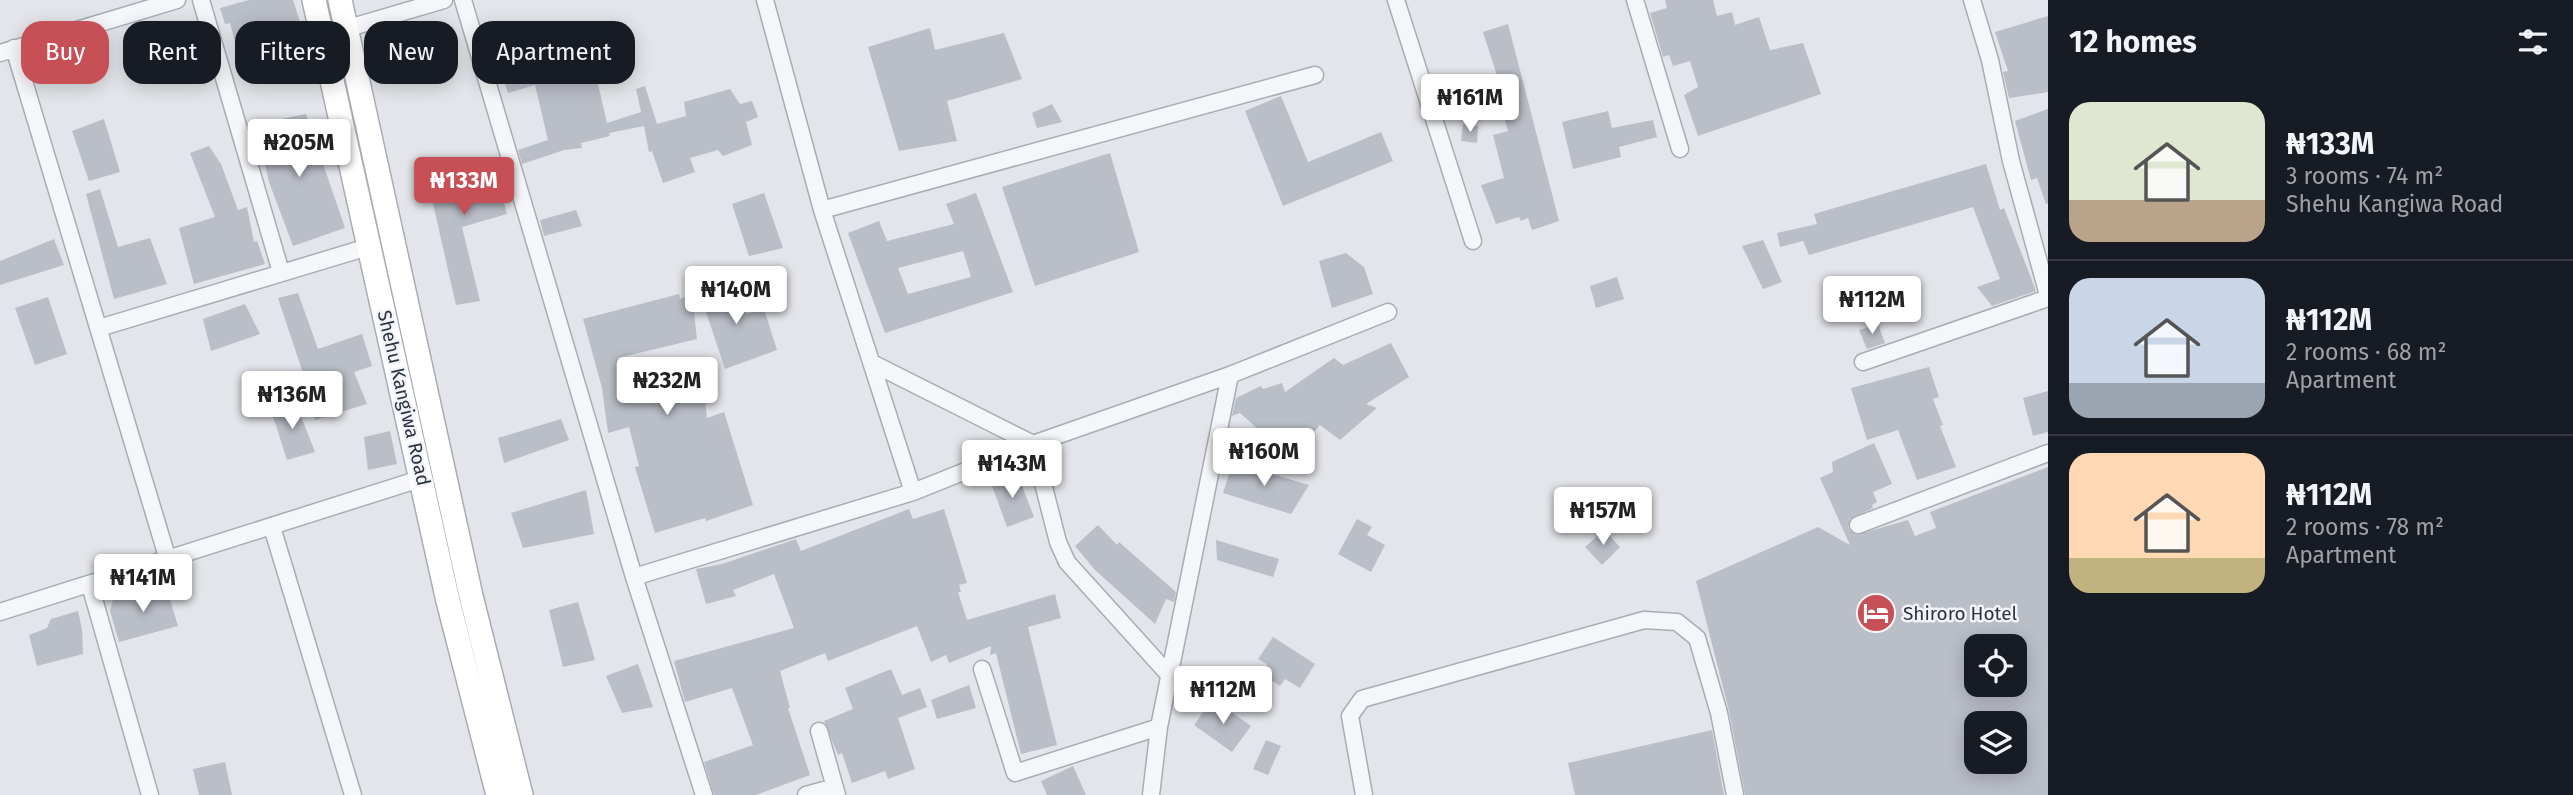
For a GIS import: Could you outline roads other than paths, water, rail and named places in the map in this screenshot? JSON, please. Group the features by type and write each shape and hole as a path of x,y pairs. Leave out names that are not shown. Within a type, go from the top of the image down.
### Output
{"main road":[{"name":"Shehu Kangiwa Road","path":"314,0 368,247 423,478 448,601 498,795"},
{"name":"Shehu Kangiwa Road","path":"340,0 344,21"},
{"name":"Shehu Kangiwa Road","path":"350,52 471,596 521,795"},
{"path":"448,601 471,596"}],"street":[{"path":"168,561 99,328 7,50 177,0"},
{"path":"201,0 282,272"},
{"path":"350,28 443,0"},
{"path":"463,0 634,576 704,795"},
{"path":"765,0 822,210 913,492"},
{"path":"1396,0 1473,241"},
{"path":"1635,0 1680,149"},
{"path":"1863,362 2048,296 2011,161 1990,60 1972,0"},
{"path":"822,210 1315,75"},
{"path":"99,328 368,247"},
{"path":"634,576 913,492 1033,444 1230,375 1388,312"},
{"path":"872,363 1033,444 1058,542 1067,562 1170,676"},
{"path":"1151,795 1160,727 1230,375"},
{"path":"1858,525 2048,453"},
{"path":"0,612 168,561 423,478"},
{"path":"272,527 353,795"},
{"path":"90,585 150,795"},
{"path":"1364,795 1350,716 1362,699 1644,620 1677,622 1697,638 1718,713 1735,795"},
{"path":"982,669 1015,773 1160,727"},
{"path":"806,795 836,791 819,731"}],"place":[{"name":"Shiroro Hotel","path":"1876,613"}]}
